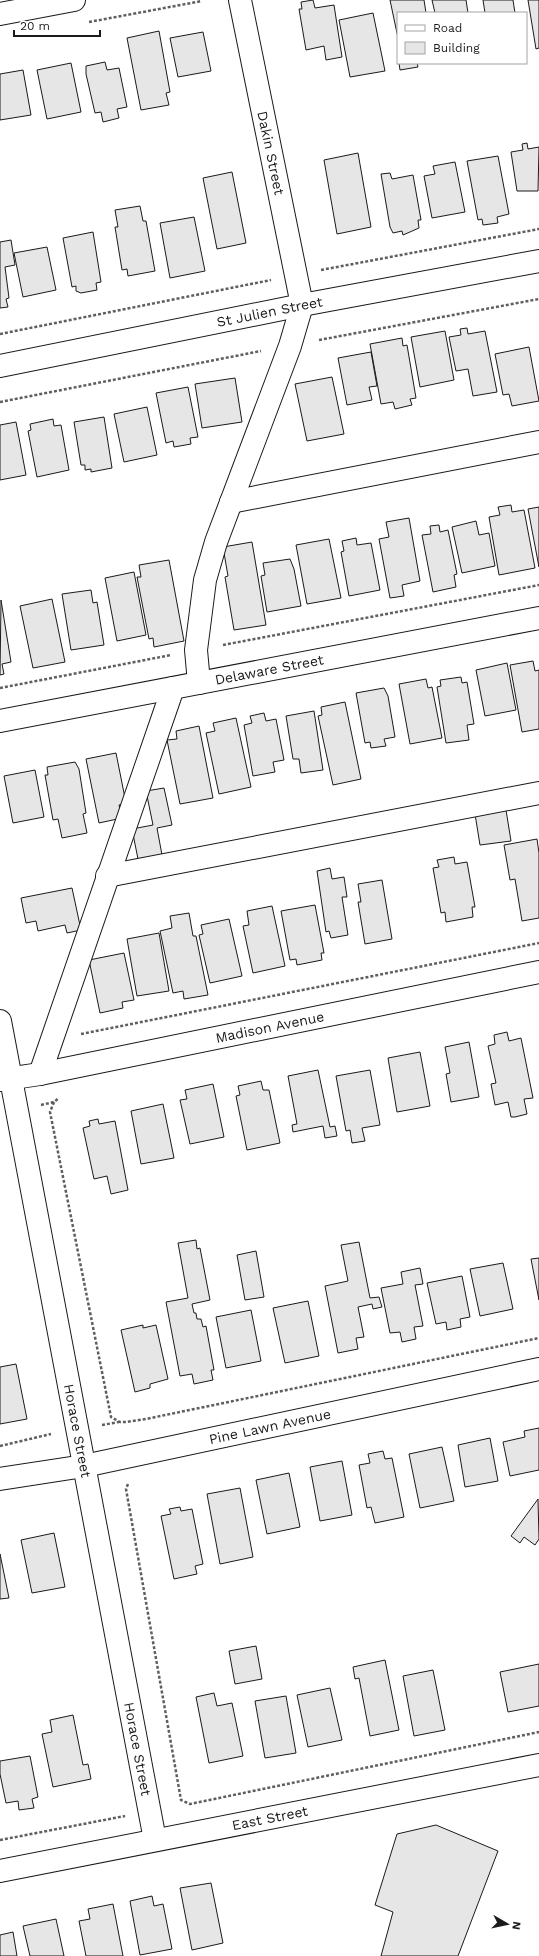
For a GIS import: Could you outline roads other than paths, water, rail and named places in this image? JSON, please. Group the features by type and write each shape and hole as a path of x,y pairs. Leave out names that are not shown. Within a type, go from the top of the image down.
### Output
{"street":[{"path":"0,14 74,0"},
{"name":"Dakin Street","path":"240,0 302,306"},
{"name":"St Julien Street","path":"0,366 539,261"},
{"path":"199,683 196,650 205,580 216,542 290,346 302,306"},
{"path":"231,502 539,442"},
{"name":"Delaware Street","path":"0,721 539,618"},
{"path":"40,1074 172,688"},
{"path":"107,876 539,793"},
{"name":"Madison Avenue","path":"6,1079 40,1074 539,972"},
{"name":"Horace Street","path":"0,1021 6,1079 84,1466 155,1840"},
{"name":"Pine Lawn Avenue","path":"0,1479 84,1466 539,1369"},
{"name":"East Street","path":"0,1871 539,1765"}]}
